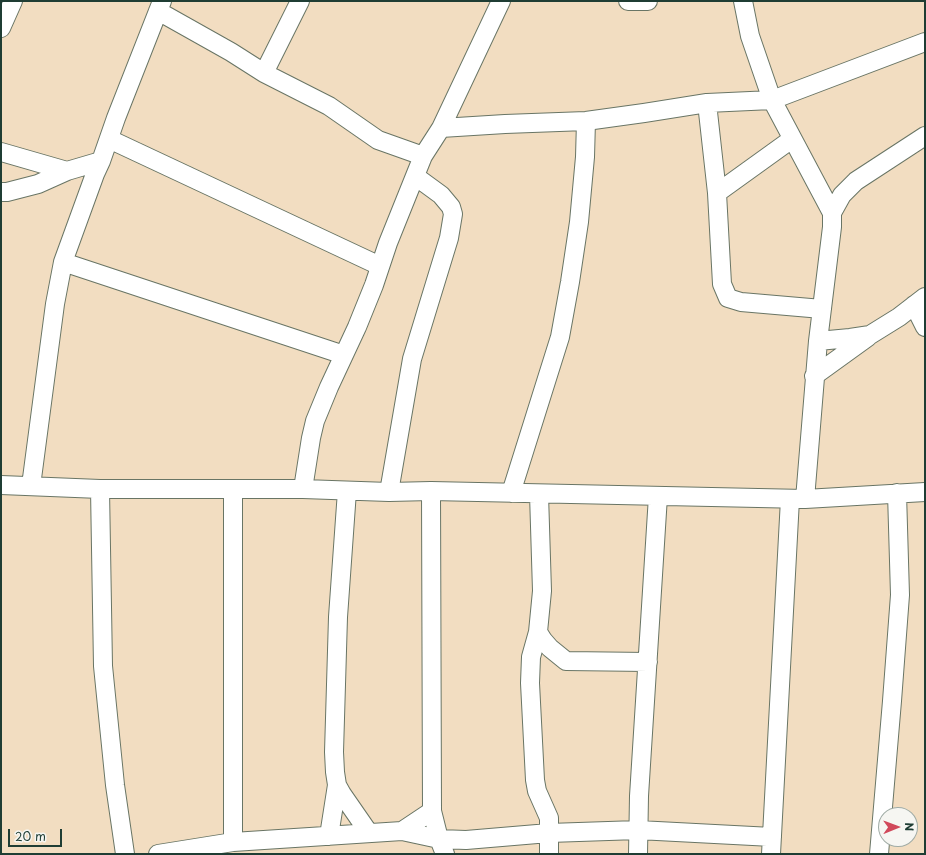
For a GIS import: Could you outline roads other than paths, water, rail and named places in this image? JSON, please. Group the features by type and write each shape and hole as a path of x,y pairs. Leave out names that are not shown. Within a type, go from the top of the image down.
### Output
{"street":[{"path":"1,28 12,1"},
{"path":"264,73 300,1"},
{"path":"303,489 311,438 329,387 374,285 423,156 441,128 501,1"},
{"path":"628,1 648,1"},
{"path":"402,830 442,846 461,847 549,833 638,830 772,846 797,499 814,376 832,227 832,213 772,100 750,36 743,1"},
{"path":"31,486 55,304 63,262 116,118 160,6 264,73 329,106 378,140 423,156"},
{"path":"441,128 586,121 707,102 772,100 925,42"},
{"path":"707,102 717,193 722,284 728,298 741,302 822,308"},
{"path":"511,493 560,337 579,222 585,157 586,121"},
{"path":"832,213 842,195 856,181 925,136"},
{"path":"109,139 380,266"},
{"path":"717,193 792,139"},
{"path":"1,152 67,171"},
{"path":"1,192 7,192 38,184 67,171 101,161"},
{"path":"389,492 412,359 449,238 454,214 451,207 441,195 415,176"},
{"path":"63,262 344,355"},
{"path":"814,376 920,301 925,327"},
{"path":"818,341 870,335"},
{"path":"1,485 100,489 303,489 389,492 431,491 797,499 925,492"},
{"path":"100,489 103,666 115,785 125,854"},
{"path":"233,489 233,842"},
{"path":"329,836 337,784 334,752 338,625 347,491"},
{"path":"431,491 432,811 442,846"},
{"path":"879,854 900,595 897,493"},
{"path":"539,494 542,591 538,632 531,657 530,683 535,780 537,791 549,818 549,854"},
{"path":"638,854 638,830 658,496"},
{"path":"538,632 542,640 566,661 648,662"},
{"path":"337,784 353,812 370,833"},
{"path":"158,854 233,842 402,830 432,811"}]}
